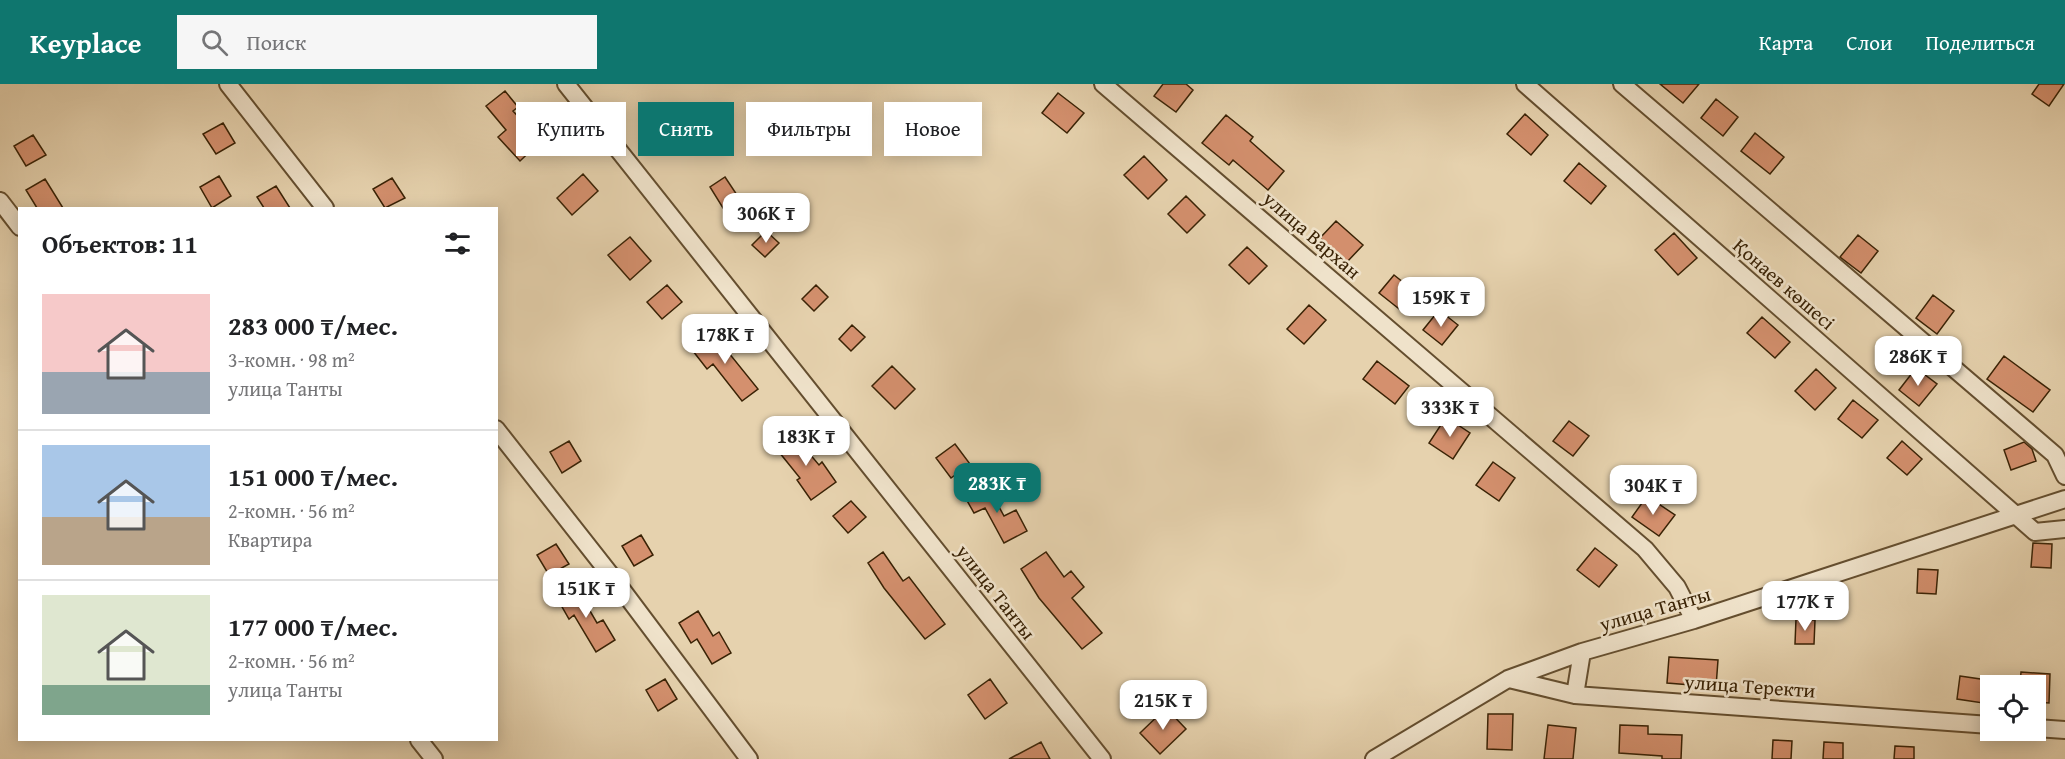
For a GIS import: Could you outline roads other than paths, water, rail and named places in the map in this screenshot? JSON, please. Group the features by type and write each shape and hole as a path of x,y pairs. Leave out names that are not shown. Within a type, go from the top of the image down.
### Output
{"street":[{"path":"228,84 324,207"},
{"name":"улица Вархан","path":"1103,84 1645,549 1677,587 1694,620"},
{"name":"Қонаев көшесі","path":"1525,84 2035,532 2065,529"},
{"path":"1622,84 2055,455 2065,476"},
{"name":"улица Танты","path":"572,86 1102,759"},
{"path":"0,201 18,224"},
{"path":"498,432 617,583 748,759"},
{"name":"улица Танты","path":"1374,759 1508,679 1582,652 1694,620 2065,499"},
{"path":"1575,695 1582,652"},
{"name":"улица Теректи","path":"1508,679 1575,695 1980,723"},
{"path":"2046,729 2065,730"},
{"path":"420,741 434,759"}]}
